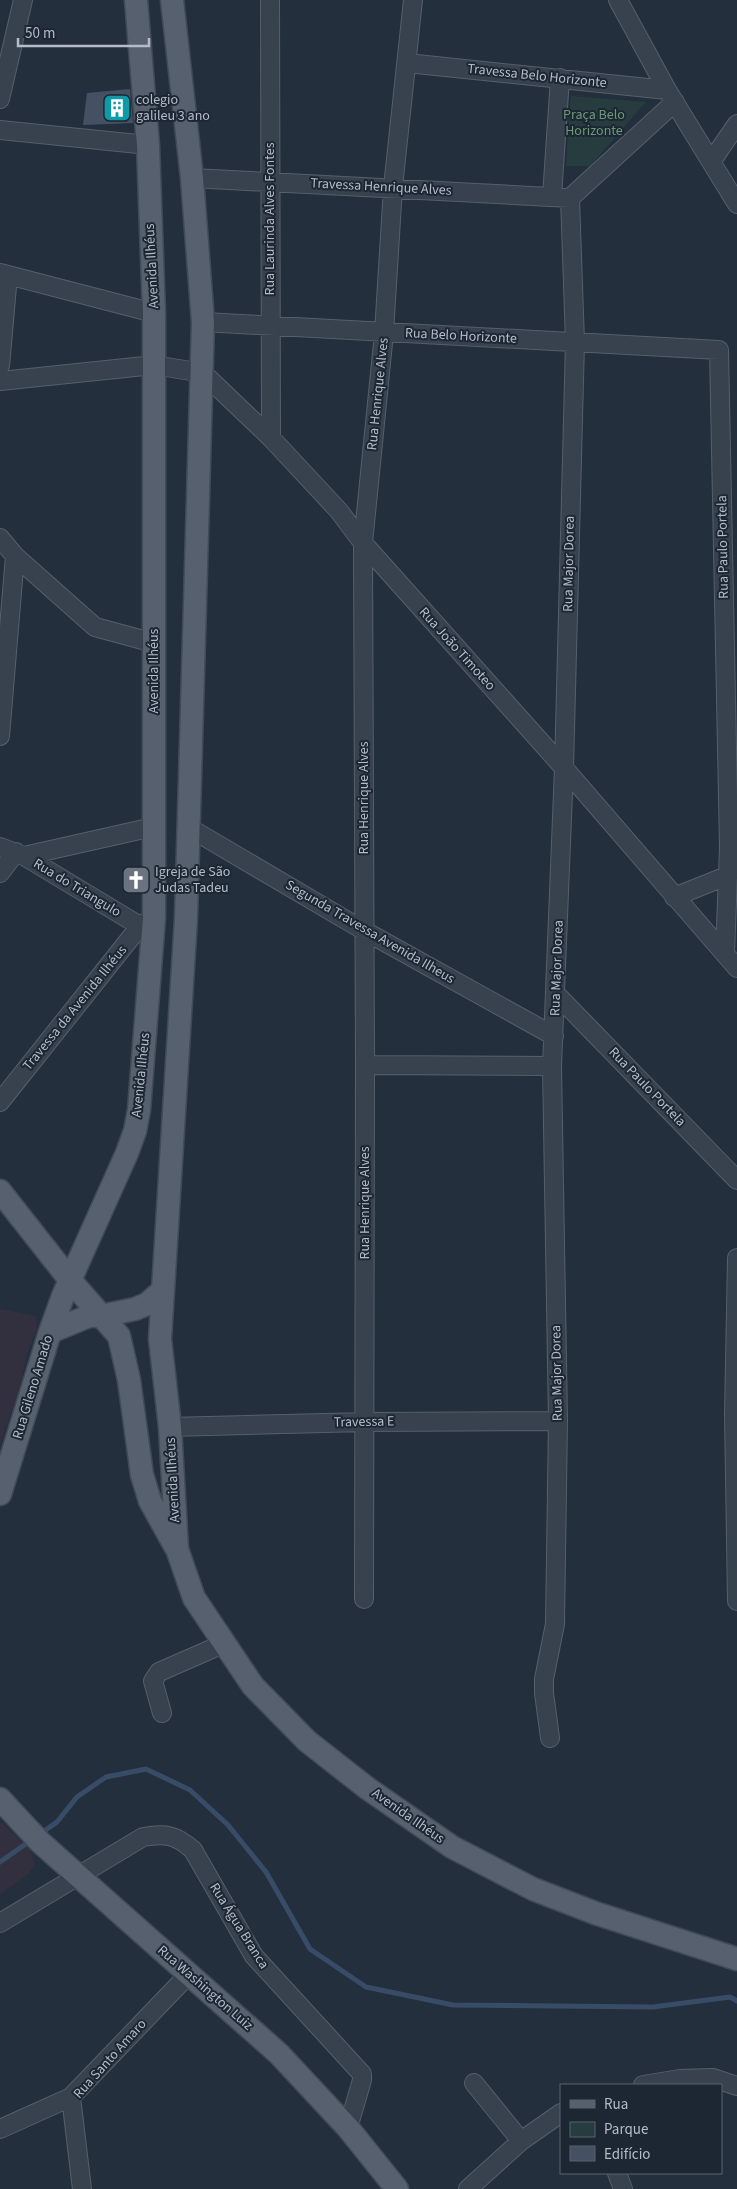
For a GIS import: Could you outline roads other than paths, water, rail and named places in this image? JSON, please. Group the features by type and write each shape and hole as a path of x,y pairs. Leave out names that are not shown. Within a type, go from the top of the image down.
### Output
{"main road":[{"name":"Avenida Ilhéus","path":"136,0 148,146 154,313 153,827 139,1101 135,1131 127,1153 70,1280 119,1336 129,1380 142,1475 150,1501 177,1549 194,1598 223,1644 253,1686 307,1741 367,1788 452,1847 533,1889 595,1913 737,1959"},
{"name":"Avenida Ilhéus","path":"172,0 192,178 203,322 186,918 160,1339 170,1427 177,1549"},
{"path":"0,1191 70,1280"},
{"name":"Rua Gileno Amado","path":"0,1494 50,1332 70,1280"},
{"path":"50,1332 89,1316 101,1316 135,1309 147,1304 162,1291"},
{"name":"Rua Washington Luiz","path":"0,1799 40,1842 279,2054 348,2128 397,2189"}],"street":[{"path":"0,99 23,0"},
{"name":"Rua Laurinda Alves Fontes","path":"270,0 271,438"},
{"name":"Rua Henrique Alves","path":"364,1599 365,1065 363,544 384,333 393,187 413,0"},
{"path":"618,0 671,96 737,204"},
{"name":"Travessa Belo Horizonte","path":"407,62 560,78 671,96"},
{"path":"552,196 560,78"},
{"path":"570,198 671,96"},
{"path":"711,162 737,124"},
{"path":"0,130 148,146"},
{"name":"Travessa Henrique Alves","path":"192,178 269,180 570,198"},
{"name":"Rua Major Dorea","path":"550,1738 544,1679 555,1624 558,1421 552,1066 564,768 575,342 570,198"},
{"path":"0,366 4,274 154,313"},
{"name":"Rua Belo Horizonte","path":"203,322 719,350"},
{"name":"Rua Paulo Portela","path":"719,350 729,875 725,954"},
{"path":"0,381 154,365 203,373"},
{"name":"Rua João Timoteo","path":"203,373 271,438 339,512 363,544 564,768 737,968"},
{"path":"0,538 14,556 95,627 154,643"},
{"path":"0,736 14,556"},
{"name":"Rua do Triangulo","path":"13,852 153,827"},
{"name":"Segunda Travessa Avenida Ilheus","path":"188,827 363,930 554,1036"},
{"path":"0,873 13,852"},
{"name":"Rua do Triangulo","path":"13,852 147,922"},
{"path":"674,897 729,875"},
{"name":"Travessa da Avenida Ilhéus","path":"0,1102 147,922"},
{"name":"Rua Paulo Portela","path":"556,994 737,1180"},
{"path":"365,1065 552,1066"},
{"path":"737,1258 734,1416 737,1601"},
{"name":"Travessa E","path":"170,1427 365,1422 558,1421"},
{"path":"162,1713 153,1681 159,1672 223,1644"},
{"name":"Rua Água Branca","path":"79,1877 143,1837 169,1835 193,1850 254,1956 362,2074 362,2080 348,2128"},
{"path":"0,1923 79,1877"},
{"name":"Rua Santo Amaro","path":"82,2189 71,2097 189,1974"},
{"path":"649,2084 680,2079 713,2078 737,2086"},
{"path":"474,2083 521,2141"},
{"path":"0,2129 71,2097"},
{"path":"468,2189 521,2141 560,2114"},
{"path":"617,2174 623,2189"}],"waterway":[{"path":"40,1834 57,1822 77,1797 106,1777 146,1769 190,1790 228,1825 266,1872 310,1949 366,1987 453,2005 653,2007 730,1997 737,2001"},
{"path":"0,1862 30,1841"}],"place":[{"name":"colegio galileu 3 ano","path":"117,108"},
{"name":"Igreja de São Judas Tadeu","path":"136,880"}],"park label":[{"name":"Praça Belo Horizonte","path":"594,124"}]}
